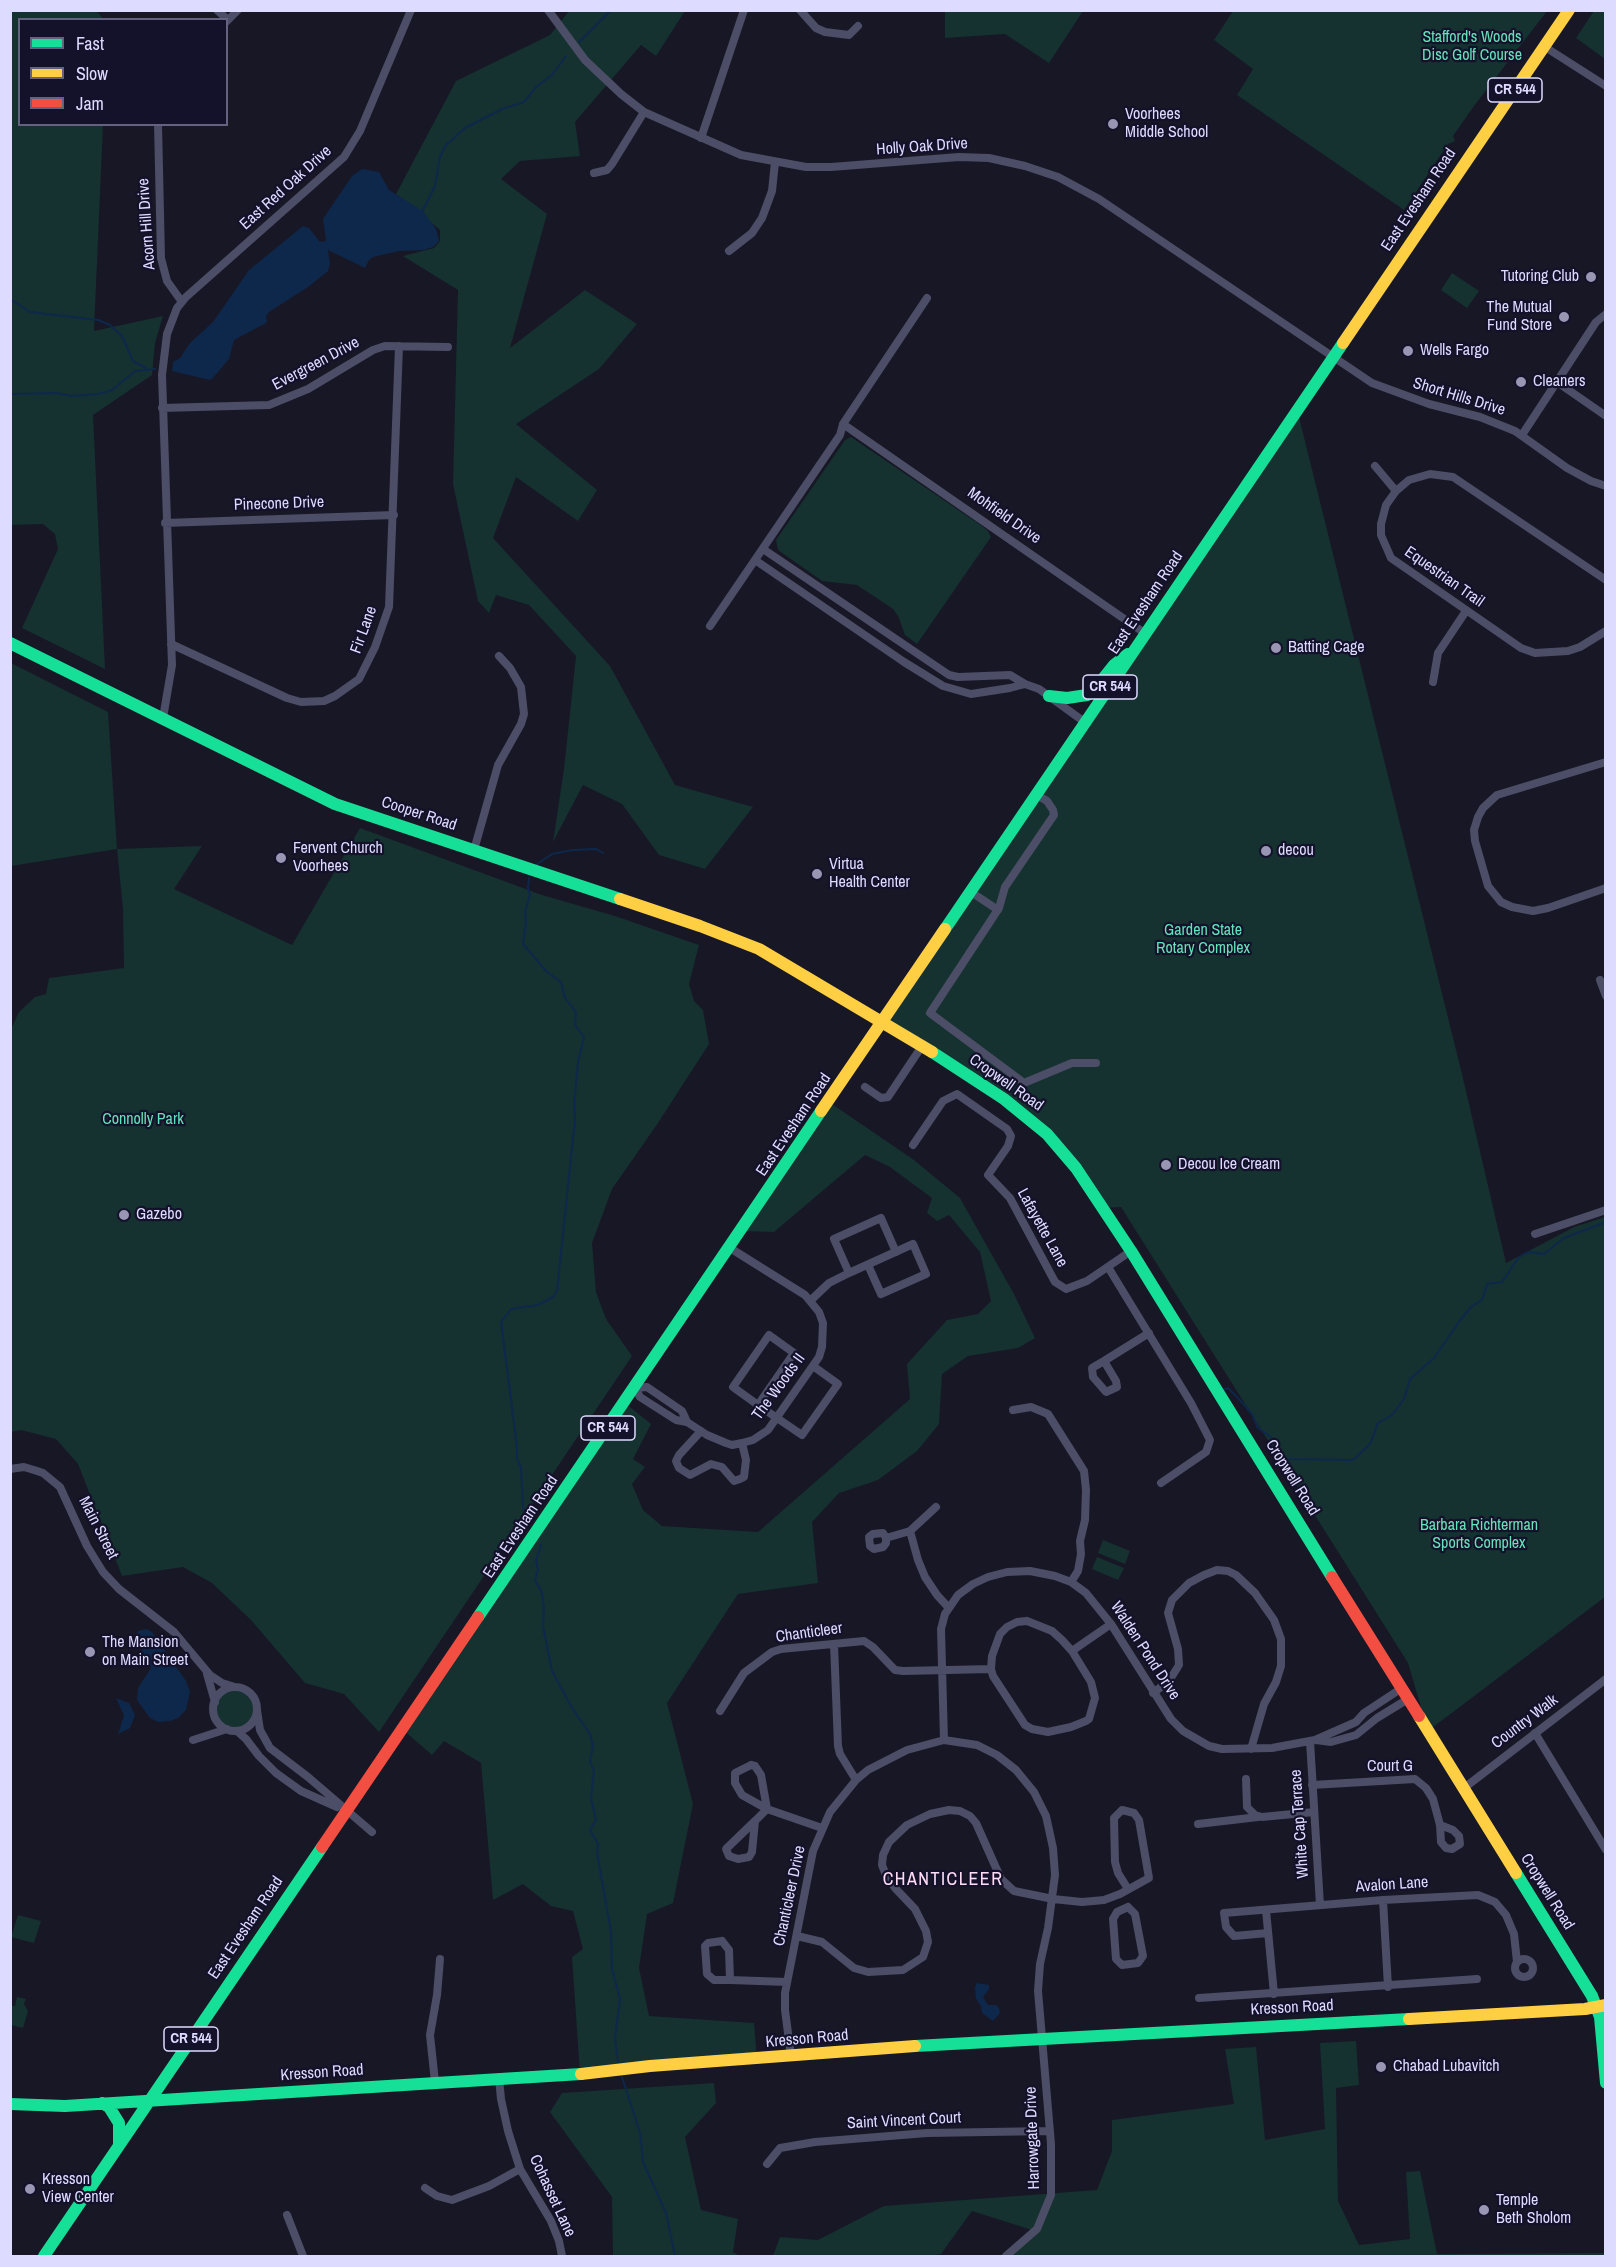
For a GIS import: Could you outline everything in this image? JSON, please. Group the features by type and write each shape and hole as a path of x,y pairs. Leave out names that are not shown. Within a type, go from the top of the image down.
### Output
{"street":[{"name":"East Red Oak Drive","path":"182,302 345,157 364,124 411,10"},
{"name":"Holly Oak Drive","path":"548,10 585,60 621,94 644,112 701,138 741,155 807,167 959,157 988,158 1043,172 1100,199 1332,357"},
{"path":"701,138 744,10"},
{"path":"800,10 816,28 825,32 849,34 858,26"},
{"name":"East Evesham Road","path":"44,2256 1569,10"},
{"path":"1545,47 1605,86"},
{"path":"594,173 607,170 612,164 644,112"},
{"name":"Acorn Hill Drive","path":"158,126 161,258 167,280 182,302"},
{"path":"729,251 752,233 762,218 772,191 775,162"},
{"path":"710,626 840,435 843,424 927,298"},
{"path":"163,718 170,681 171,644 165,523 163,351 167,334 182,302"},
{"path":"1521,435 1596,322 1605,314"},
{"name":"Evergreen Drive","path":"162,408 269,405 308,389 373,350 385,346 448,347"},
{"name":"Fir Lane","path":"171,644 287,698 301,702 314,703 335,696 359,679 366,667 389,607 399,346"},
{"name":"Short Hills Drive","path":"1332,357 1372,383 1389,391 1480,417 1521,435 1567,468 1605,486"},
{"path":"1557,382 1605,416"},
{"name":"Mohfield Drive","path":"843,424 1146,634"},
{"path":"1375,466 1396,491 1418,476 1430,474 1453,477 1605,580"},
{"name":"Equestrian Trail","path":"1396,491 1386,505 1381,524 1381,535 1391,558 1521,648 1535,653 1550,653 1580,647 1605,631"},
{"name":"Pinecone Drive","path":"165,523 394,514"},
{"path":"763,549 949,675 958,677 1010,675 1039,689 1086,723"},
{"path":"755,560 943,686 970,694 1025,684"},
{"path":"814,601 821,590"},
{"path":"1433,682 1438,652 1466,611"},
{"path":"879,645 887,633"},
{"name":"Cooper Road","path":"10,643 335,804 700,926 759,949 827,989"},
{"path":"1049,696 1067,698 1087,695 1094,690 1114,664 1137,648"},
{"path":"474,850 498,765 521,724 524,714 521,687 499,656"},
{"path":"1605,762 1497,795 1483,808 1474,830 1488,886 1501,902 1512,907 1533,911 1548,908 1605,888"},
{"path":"1037,795 1047,801 1054,815 1005,887 998,910 930,1013 1024,1083 1072,1063 1096,1063"},
{"path":"971,892 998,910"},
{"path":"1600,980 1605,996"},
{"name":"Cropwell Road","path":"827,989 1004,1099 1050,1136 1076,1168 1131,1251 1592,1996 1601,2006 1605,2083"},
{"path":"865,1087 879,1097 888,1097 922,1046"},
{"name":"Lafayette Lane","path":"913,1145 943,1101 957,1094 1007,1129 1011,1136 1008,1146 988,1175 1003,1188 1010,1198 1055,1282 1066,1289 1087,1281 1131,1251"},
{"path":"1535,1234 1605,1210"},
{"path":"849,1273 834,1239 872,1222 881,1218 896,1252"},
{"path":"810,1301 829,1284 849,1273 868,1264 913,1245 926,1274 881,1294 868,1264"},
{"name":"The Woods II","path":"730,1248 805,1295 823,1323 824,1334 819,1357 768,1430 761,1436 742,1443"},
{"path":"1108,1267 1191,1403 1210,1440 1206,1452 1161,1483"},
{"path":"1104,1361 1149,1333"},
{"path":"758,1405 794,1353 768,1335 733,1387 758,1405 802,1435 838,1384 813,1366"},
{"path":"635,1388 640,1397 676,1420 687,1422 732,1445 742,1443 746,1460 744,1477 734,1480 722,1467 711,1464 690,1475 684,1473 676,1461 701,1431"},
{"path":"1013,1410 1031,1407 1048,1414 1084,1471 1085,1520 1080,1541 1081,1554 1078,1571 1071,1582"},
{"name":"Main Street","path":"10,1469 24,1467 43,1473 60,1487 87,1546 104,1572 119,1589 174,1632 204,1668 218,1680 235,1687"},
{"path":"886,1538 910,1531 936,1507"},
{"path":"910,1531 925,1577 948,1607 941,1629 944,1740"},
{"path":"1153,1693 1169,1681 1179,1665 1178,1649 1172,1636 1168,1613 1172,1600 1189,1583 1204,1575 1217,1570 1228,1571 1236,1575 1255,1593 1274,1620 1281,1639 1281,1666 1276,1682 1264,1704 1251,1749"},
{"name":"Walden Pond Drive","path":"948,1607 958,1595 973,1584 1007,1572 1030,1571 1071,1582 1086,1593 1111,1624 1171,1719 1193,1739 1222,1749 1272,1748 1312,1740 1356,1722 1364,1713 1405,1694"},
{"path":"1017,1622 1038,1624 1052,1631 1072,1651 1091,1682 1095,1692 1094,1704 1086,1721 1071,1727 1038,1732 1025,1725 993,1676 991,1669 992,1656 1000,1634 1007,1627 1017,1622"},
{"path":"1072,1651 1111,1624"},
{"name":"Chanticleer","path":"720,1711 744,1673 772,1652 781,1649 864,1641 895,1670 991,1669"},
{"path":"834,1644 838,1746 840,1754 856,1780"},
{"name":"Main Street","path":"204,1668 215,1702"},
{"name":"Country Walk","path":"1464,1788 1605,1679"},
{"path":"346,1811 301,1791 276,1773 259,1756 246,1738 237,1731 227,1729 220,1724 214,1710 215,1702 224,1691 235,1687 251,1694 256,1702 260,1730 270,1748 372,1832"},
{"name":"Walden Pond Drive","path":"1312,1740 1331,1742 1356,1735 1405,1694"},
{"path":"237,1731 252,1723 257,1710"},
{"path":"193,1740 227,1729"},
{"path":"1534,1733 1605,1850"},
{"name":"Chanticleer Drive","path":"791,2056 785,2010 787,1982 813,1851 822,1828 830,1812 856,1780 868,1770 897,1754 924,1744 944,1740 977,1745 997,1755 1016,1770 1034,1792 1046,1816 1053,1848 1055,1875 1040,1971 1039,2013 1042,2038"},
{"name":"White Cap Terrace","path":"1312,1740 1312,1785 1320,1905"},
{"path":"767,1809 761,1776 755,1766 751,1765 735,1773 733,1778 742,1795 767,1809 822,1828"},
{"path":"1246,1779 1247,1807 1251,1812 1262,1817"},
{"name":"Court G","path":"1312,1785 1415,1779 1426,1788 1433,1799 1440,1825"},
{"path":"755,1821 752,1852 749,1857 738,1859 729,1856 726,1849 767,1809"},
{"path":"797,1936 822,1942 854,1968 868,1972 903,1970 923,1958 928,1942 927,1931 915,1910 886,1875 882,1864 883,1855 889,1842 907,1825 919,1818 949,1810 960,1811 970,1816 976,1823 1001,1879 1014,1891 1082,1902 1108,1898 1128,1889 1149,1878 1138,1816 1134,1813 1122,1810 1114,1818 1115,1862 1118,1873 1128,1889"},
{"path":"1198,1824 1314,1812"},
{"name":"Avalon Lane","path":"1268,1933 1234,1936 1226,1927 1224,1913 1471,1895 1490,1899 1501,1908 1512,1927 1517,1962"},
{"path":"1108,1898 1117,1912"},
{"path":"1383,1900 1388,1987"},
{"path":"1128,1907 1135,1914 1143,1956 1138,1963 1122,1965 1116,1959 1113,1919 1117,1912 1128,1907"},
{"path":"1266,1910 1274,1994"},
{"path":"730,1980 729,1950 722,1941 708,1943 705,1946 707,1974 714,1980 787,1982"},
{"path":"435,2082 430,2035 440,1959"},
{"path":"1199,1998 1388,1987 1477,1979"},
{"name":"Kresson Road","path":"10,2104 65,2106 580,2074 650,2066 1042,2038 1601,2006"},
{"name":"Harrowgate Drive","path":"1006,2256 1036,2229 1051,2195 1050,2131 1042,2038"},
{"name":"Cohasset Lane","path":"499,2078 501,2099 520,2169 551,2221 562,2256"},
{"path":"102,2103 110,2107 119,2123 119,2144"},
{"name":"Saint Vincent Court","path":"767,2164 780,2148 815,2142 927,2133 1050,2131"},
{"path":"425,2188 437,2196 452,2200 489,2186 520,2169"},
{"path":"287,2216 303,2256"}],"green space":[{"path":"945,10 1083,11 1049,63 1005,34 945,38"},
{"path":"10,11 97,11 102,18 18,18 18,126 103,126 94,331 163,316 155,343 152,375 93,415 105,669 22,628 58,549 55,534 43,524 11,525"},
{"path":"569,11 685,11 656,56 641,45 575,122 580,156 520,161 501,179 547,214 510,348 585,290 637,324 599,369 516,424 597,490 578,521 516,477 493,538 610,666 675,785 753,807 705,869 659,855 622,804 583,785 553,842 564,769 576,656 529,605 496,595 489,613 478,601 453,484 458,290 403,256 434,248 440,241 440,230 396,194 456,81 550,35"},
{"name":"Stafford's Woods Disc Golf Course","path":"1233,11 1547,11 1474,106 1453,136 1455,141 1448,144 1404,210 1237,95 1253,69 1214,40"},
{"path":"1594,11 1605,11 1605,59 1576,38"},
{"path":"1452,273 1479,291 1467,308 1441,290"},
{"path":"1297,409 1462,1074 1506,1263 1574,1227 1605,1217 1605,1597 1428,1731 1408,1663 1121,1207 1102,1208 1050,1136 883,1022"},
{"path":"851,437 982,526 991,537 917,644 905,635 893,609 857,585 822,581 778,550 776,540 845,440"},
{"path":"11,663 108,712 117,849 11,866"},
{"name":"Connolly Park","path":"360,828 542,895 615,916 699,945 689,984 694,1001 703,1010 709,1044 612,1189 592,1243 596,1292 606,1319 632,1356 379,1732 344,1694 305,1683 251,1620 212,1583 183,1567 122,1576 78,1464 56,1439 21,1430 11,1432 11,1029 19,1012 35,997 46,994 49,978 124,968 123,909 117,849 202,846 174,889 292,945"},
{"path":"829,1102 914,1160 960,1198 1014,1294 1035,1338 1018,1348 968,1356 942,1374 939,1424 917,1451 878,1480 839,1493 812,1522 818,1583 738,1594 667,1703 693,1804 673,1903 647,1914 639,1968 649,2016 754,2023 757,2059 580,2074 572,1957 583,1949 573,1911 551,1906 523,1884 493,1900 481,1763 444,1741 432,1755 402,1729 625,1403 651,1424 633,1459 645,1467 632,1484 643,1510 662,1526 758,1532 910,1399 907,1364 947,1320 978,1314 991,1301 980,1252 949,1215 937,1221 927,1213 932,1198 890,1167 865,1155 774,1232 742,1231"},
{"path":"1103,1540 1130,1551 1125,1564 1098,1553"},
{"path":"1097,1557 1124,1568 1118,1580 1092,1569"},
{"path":"235,1688 243,1689 250,1694 255,1701 255,1717 250,1724 243,1729 235,1730 227,1729 220,1724 215,1717 214,1709 215,1701 220,1694 227,1689"},
{"path":"18,1915 41,1921 34,1943 11,1937"},
{"path":"17,1997 26,1999 24,2004 28,2011 23,2028 11,2025 11,2006 15,2006"},
{"path":"1356,2041 1359,2085 1336,2088 1338,2201 1359,2245 1410,2239 1406,2172 1420,2171 1437,2254 1604,2253 1605,2256 1012,2256 1035,2231 972,2211 941,2254 930,2256 773,2256 780,2237 818,2240 884,2206 1097,2190 1112,2151 1112,2120 1234,2104 1225,2049 1256,2047 1265,2140 1325,2129 1320,2043"},
{"path":"714,2083 716,2103 685,2137 701,2210 738,2219 733,2252 740,2256 613,2256 612,2197 550,2112 562,2093"}],"water":[{"path":"362,169 379,172 389,190 423,211 436,229 439,241 433,247 424,250 399,251 373,257 365,268 328,250 330,264 328,271 269,312 266,316 266,323 234,340 229,359 213,378 210,380 172,371 173,362 180,358 190,343 213,322 249,270 303,226 309,228 320,242 326,241 323,219 352,176"},
{"path":"146,1629 152,1632 186,1681 190,1692 186,1710 178,1718 170,1721 158,1722 150,1718 137,1700 138,1688 151,1668 136,1639 138,1631"},
{"path":"116,1698 129,1703 135,1715 130,1728 118,1734 124,1715"},
{"path":"977,1983 989,1985 983,1997 988,2005 996,2005 999,2008 1000,2013 993,2021 982,2013 981,2006 976,1999"}],"waterway":[{"path":"579,42 611,10"},
{"path":"422,212 435,186 440,157 445,146 465,128 502,109 524,102 537,86 552,75 566,56"},
{"path":"10,299 30,312 98,320 110,325 122,336 133,361 146,368"},
{"path":"10,394 57,393 72,396 98,394 112,390 135,371 155,369"},
{"path":"533,867 552,854 596,849 603,853"},
{"path":"528,1517 523,1507 521,1467 517,1459 501,1322 511,1309 538,1305 553,1297 557,1291 575,1119 578,1062 584,1037 575,1025 576,1012 565,998 561,982 547,972 523,944 525,912 530,895 529,878"},
{"path":"1223,1390 1228,1388 1238,1398 1252,1414 1258,1428 1271,1437 1284,1459 1353,1460 1370,1444 1378,1423 1392,1415 1404,1399 1410,1379 1434,1358 1461,1319 1471,1307 1482,1300 1487,1284 1502,1282 1519,1257 1524,1254 1529,1252 1544,1254 1564,1238 1606,1222"},
{"path":"541,1545 536,1560 538,1569 535,1580 542,1593 543,1626 552,1671 572,1708 590,1734 593,1746 590,1761 594,1772 591,1798 596,1820 590,1830 598,1844 597,1853 611,1932 612,1969 620,1999 615,2038 618,2063"},
{"path":"622,2077 640,2133 643,2162 666,2213 675,2256"}],"traffic: fast":[{"path":"945,929 1343,343"},
{"path":"10,643 335,804 620,899"},
{"path":"1049,696 1067,698 1087,695 1094,690 1114,665 1128,654"},
{"path":"932,1052 1004,1099 1047,1134 1076,1168 1131,1251 1332,1577"},
{"path":"478,1617 821,1111"},
{"path":"44,2256 322,1847"},
{"path":"1516,1873 1592,1996 1600,2017 1606,2083"},
{"path":"915,2046 1409,2019"},
{"path":"10,2104 65,2106 581,2074"},
{"path":"102,2103 109,2107 119,2123 119,2144"}],"traffic: slow":[{"path":"1343,343 1569,10"},
{"path":"620,899 759,949 932,1052"},
{"path":"821,1111 945,929"},
{"path":"1419,1716 1516,1873"},
{"path":"1409,2019 1585,2009 1606,2005"},
{"path":"581,2074 650,2066 915,2046"}],"traffic: jam":[{"path":"1332,1577 1419,1716"},
{"path":"322,1847 478,1617"}],"place":[{"name":"Voorhees Middle School","path":"1113,124"},
{"name":"Tutoring Club","path":"1591,277"},
{"name":"The Mutual Fund Store","path":"1564,317"},
{"name":"Wells Fargo","path":"1408,351"},
{"name":"Cleaners","path":"1521,382"},
{"name":"Batting Cage","path":"1276,648"},
{"name":"decou","path":"1266,851"},
{"name":"Fervent Church Voorhees","path":"281,858"},
{"name":"Virtua Health Center","path":"817,874"},
{"name":"Decou Ice Cream","path":"1166,1165"},
{"name":"Gazebo","path":"124,1215"},
{"name":"The Mansion on Main Street","path":"90,1652"},
{"name":"Chabad Lubavitch","path":"1381,2067"},
{"name":"Kresson View Center","path":"30,2189"},
{"name":"Temple Beth Sholom","path":"1484,2210"}],"district":[{"name":"CHANTICLEER","path":"943,1880"}],"park label":[{"name":"Garden State Rotary Complex","path":"1203,940"},
{"name":"Barbara Richterman Sports Complex","path":"1479,1535"}]}
